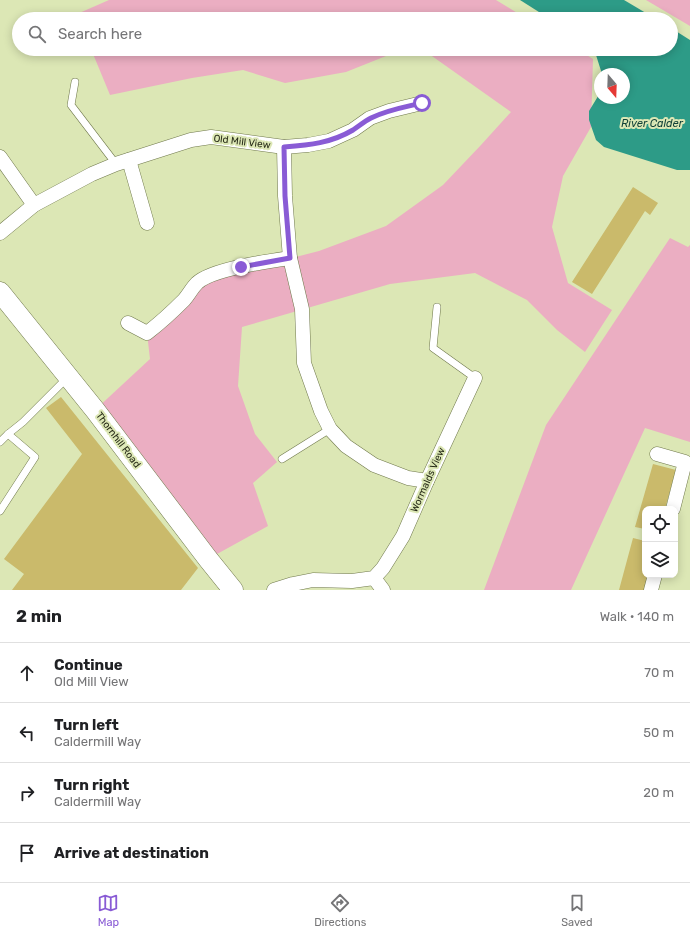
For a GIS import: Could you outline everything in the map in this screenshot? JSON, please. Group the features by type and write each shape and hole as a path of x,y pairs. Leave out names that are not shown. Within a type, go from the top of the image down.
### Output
{"main road":[{"name":"Thornhill Road","path":"0,292 95,410 233,590"}],"street":[{"name":"Old Mill View","path":"0,233 34,206 92,174 116,164 191,140 211,138 284,147 308,145 329,141 353,130 370,118 388,111 422,103"},
{"path":"284,147 285,196 290,258 302,309 304,363 322,411 330,429 346,446 374,465 408,478 427,481"},
{"path":"0,157 34,206"},
{"path":"129,160 147,224"},
{"path":"128,323 147,333 184,299 198,282 212,275 241,267 290,258"},
{"name":"Wormalds View","path":"374,578 383,568 403,536 475,378"},
{"path":"657,454 685,462 673,506"},
{"path":"274,590 313,580 352,580 374,578 383,590"},
{"path":"651,590 654,578"}],"lane":[{"path":"75,82 71,105 116,164"},
{"path":"437,307 433,348 475,378"},
{"path":"0,442 23,422 68,377"},
{"path":"282,459 330,429"},
{"path":"0,512 35,457 8,434"}],"shaded area":[{"path":"109,0 496,0 516,12 82,12"},
{"path":"646,0 690,0 690,26 678,19 678,12 666,12"},
{"path":"94,56 386,56 346,72 285,83 243,70 192,78 110,95"},
{"path":"432,56 588,56 593,59 591,127 563,176 552,227 568,283 612,310 585,352 557,330 527,300 475,273 390,284 242,327 238,386 255,434 277,462 253,483 268,526 208,559 95,410 150,359 147,333 198,282 319,251 386,226 443,185 511,112"},
{"path":"670,238 688,247 690,245 690,442 645,428 571,590 484,590 546,425"}],"water":[{"path":"520,0 624,0 644,12 539,12"},
{"name":"River Calder","path":"678,32 690,40 690,170 677,170 604,147 596,140 589,120 589,111 594,103 630,104 630,68 600,68 596,56 678,56"}],"building":[{"path":"633,187 658,203 650,215 645,211 592,294 572,282"},
{"path":"61,397 198,568 181,590 12,590 24,574 4,559 82,454 46,408"},
{"path":"653,464 676,470 666,506 642,506 642,528 635,527"},
{"path":"633,538 642,540 642,578 647,578 644,590 619,590"}],"route":[{"path":"241,267 290,258 285,196 284,147 329,141 353,130 370,118 388,111 422,103"}]}
